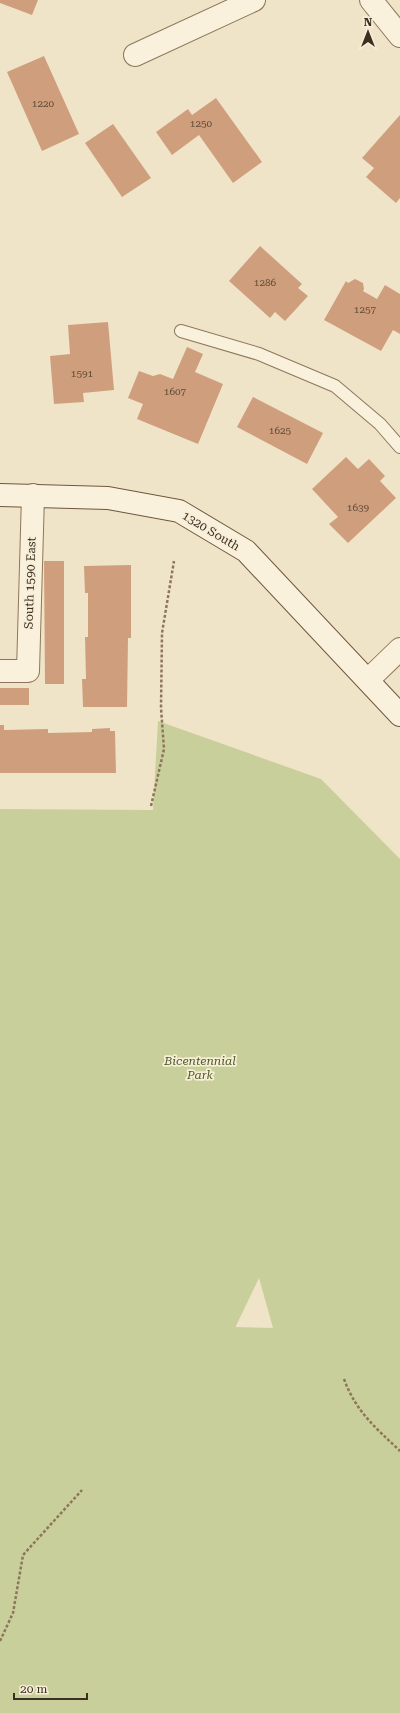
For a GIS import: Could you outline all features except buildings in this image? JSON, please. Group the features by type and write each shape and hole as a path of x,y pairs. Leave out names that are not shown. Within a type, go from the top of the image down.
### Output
{"street":[{"path":"135,55 254,0"},
{"path":"371,0 400,36"},
{"name":"1320 South","path":"0,495 108,498 179,511 246,551 400,715"},
{"name":"South 1590 East","path":"0,672 28,672 33,495"},
{"path":"368,680 400,649"}],"lane":[{"path":"181,331 259,354 335,386 380,424 400,447"}],"path":[{"path":"151,806 164,749 161,708 162,633 174,561"},
{"path":"344,1380 349,1393 364,1416 400,1451"},
{"path":"0,1641 12,1613 23,1555 82,1490"}],"green space":[{"name":"Bicentennial Park","path":"158,721 321,779 400,859 400,1713 0,1713 0,809 153,810","holes":["259,1278 273,1328 236,1327"]}]}
